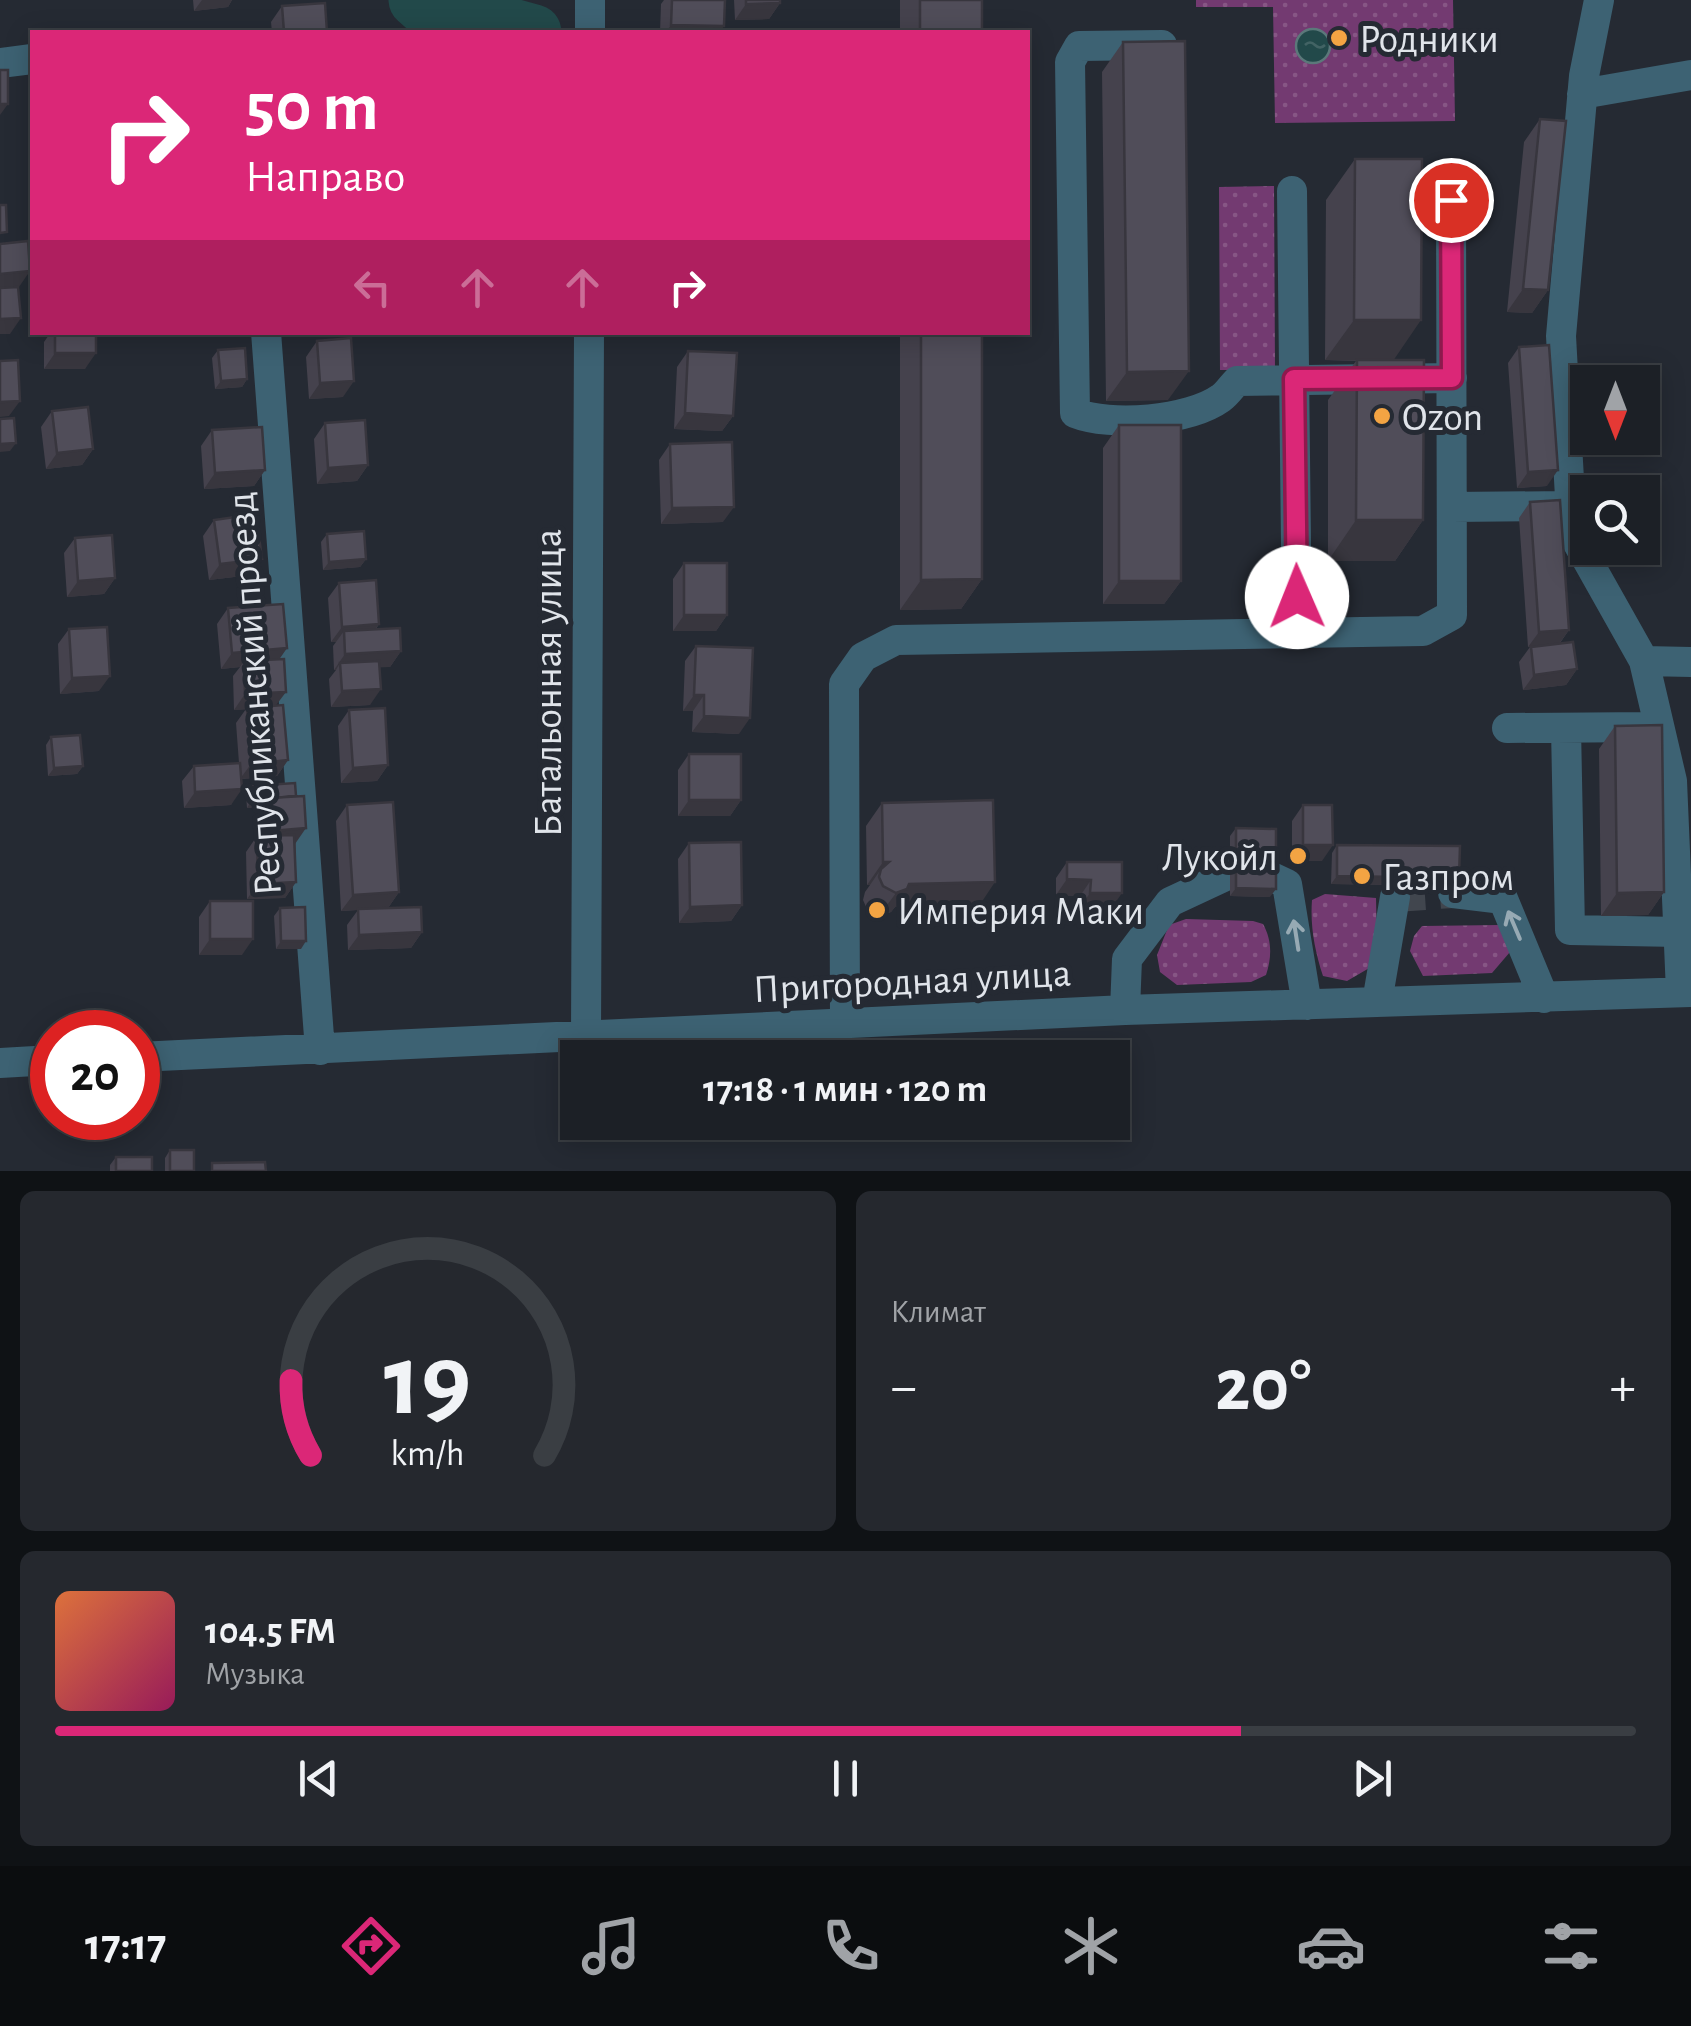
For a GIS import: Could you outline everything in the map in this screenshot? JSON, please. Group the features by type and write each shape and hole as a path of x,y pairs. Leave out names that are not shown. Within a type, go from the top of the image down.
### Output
{"street":[{"path":"590,0 590,30"},
{"path":"1570,489 1561,336 1584,76 1599,0"},
{"path":"1177,44 1079,46 1070,62 1075,413 1090,420 1166,419 1222,398 1237,381 1452,378"},
{"path":"0,63 30,59"},
{"path":"1582,94 1691,75"},
{"path":"1292,191 1298,633"},
{"path":"845,1024 844,684 862,657 896,640 1424,631 1452,616 1451,200"},
{"name":"Республиканский проезд","path":"266,335 320,1050"},
{"name":"Батальонная улица","path":"586,1035 589,335"},
{"path":"1452,507 1570,506"},
{"path":"1590,565 1644,662 1659,727 1681,781 1679,932 1686,992"},
{"path":"1644,662 1691,662"},
{"path":"1507,728 1659,727"},
{"path":"1566,728 1570,930 1679,932"},
{"path":"1125,1010 1127,959 1170,902 1230,874"},
{"path":"1270,876 1287,884 1307,1005"},
{"path":"1453,892 1503,899 1544,998"},
{"path":"1377,1002 1395,897"},
{"name":"Пригородная улица","path":"160,1056 1125,1010 1686,992"},
{"path":"0,1062 30,1061"}],"shaded area":[{"path":"1196,0 1453,0 1455,121 1275,123 1273,7 1196,7"},
{"path":"1274,186 1275,370 1220,370 1219,187"},
{"path":"1325,894 1376,898 1377,944 1371,967 1347,981 1323,976 1318,957 1312,929 1312,900"},
{"path":"1186,919 1263,924 1270,949 1266,975 1251,982 1177,985 1160,972 1157,955 1169,925"},
{"path":"1499,925 1510,952 1492,973 1423,976 1410,951 1422,926"}],"water":[{"path":"1313,29 1325,34 1330,46 1325,58 1313,63 1301,58 1296,46 1301,34"}],"building":[{"path":"672,0 725,0 724,26 671,25"},
{"path":"746,0 780,0 780,3 746,4"},
{"path":"920,0 982,0 982,30 920,30"},
{"path":"325,3 327,30 284,30 282,6"},
{"path":"1185,41 1189,371 1127,372 1123,42"},
{"path":"0,70 8,70 8,104 0,104"},
{"path":"1540,119 1566,121 1548,290 1523,289"},
{"path":"1355,159 1422,159 1421,320 1354,320"},
{"path":"0,205 6,205 7,232 0,233"},
{"path":"28,241 30,271 0,274 0,244"},
{"path":"18,287 21,318 0,319 0,288"},
{"path":"55,335 96,335 96,353 55,353"},
{"path":"921,335 982,335 982,579 921,580"},
{"path":"351,338 354,381 320,383 317,341"},
{"path":"1549,345 1558,470 1528,472 1519,347"},
{"path":"245,348 247,379 221,381 218,350"},
{"path":"688,351 737,353 733,416 685,413"},
{"path":"18,360 20,401 0,402 0,361"},
{"path":"1357,360 1424,360 1423,520 1356,520"},
{"path":"88,407 93,449 57,453 52,411"},
{"path":"14,418 16,443 0,444 0,419"},
{"path":"365,420 368,465 328,468 325,423"},
{"path":"1119,425 1181,425 1181,581 1119,581"},
{"path":"262,427 265,470 215,473 212,430"},
{"path":"732,442 734,507 672,508 670,444"},
{"path":"1560,500 1569,630 1539,632 1530,502"},
{"path":"256,514 262,559 220,564 214,520"},
{"path":"364,531 366,559 329,562 327,534"},
{"path":"112,535 115,578 78,581 75,538"},
{"path":"684,563 727,563 727,615 684,615"},
{"path":"376,580 379,624 342,627 339,583"},
{"path":"283,604 287,648 232,653 228,608"},
{"path":"107,627 110,676 72,678 69,629"},
{"path":"400,628 401,651 345,654 344,631"},
{"path":"1573,642 1577,669 1534,675 1531,647"},
{"path":"696,646 753,648 750,718 704,716 704,695 694,695"},
{"path":"284,659 286,692 245,694 244,661"},
{"path":"379,661 381,689 342,691 340,663"},
{"path":"283,705 288,760 251,764 247,708"},
{"path":"385,708 388,765 353,768 349,710"},
{"path":"1662,725 1664,892 1617,893 1615,726"},
{"path":"80,735 83,766 54,768 51,737"},
{"path":"689,754 741,754 741,800 689,800"},
{"path":"240,763 242,789 195,792 194,766"},
{"path":"295,783 296,796 252,800 252,786"},
{"path":"304,796 306,828 271,831 269,798"},
{"path":"993,800 995,882 909,884 896,893 883,886 881,869 889,862 883,862 882,803"},
{"path":"393,802 399,892 353,895 347,805"},
{"path":"1303,805 1332,805 1333,845 1303,845"},
{"path":"1236,828 1276,829 1276,889 1236,888"},
{"path":"294,835 296,882 258,884 257,836"},
{"path":"741,842 742,905 690,907 689,843"},
{"path":"1337,845 1460,846 1459,878 1337,876"},
{"path":"1067,862 1122,862 1122,893 1090,893 1091,880 1067,879"},
{"path":"210,901 253,901 253,939 210,939"},
{"path":"305,907 306,941 281,941 280,908"},
{"path":"421,907 422,932 359,935 358,909"},
{"path":"170,1150 194,1150 194,1171 170,1171"},
{"path":"116,1157 152,1157 152,1171 116,1171"},
{"path":"265,1162 266,1171 212,1171 212,1163"}],"waterway":[{"path":"416,0 425,8 527,30"}],"tunnel":[{"path":"1395,897 1453,893"}],"place":[{"name":"Родники","path":"1339,38"},
{"name":"Ozon","path":"1382,416"},
{"name":"Лукойл","path":"1298,856"},
{"name":"Газпром","path":"1362,876"},
{"name":"Империя Маки","path":"877,910"}],"route":[{"path":"1297,597 1294,379 1452,378 1451,200"}]}
